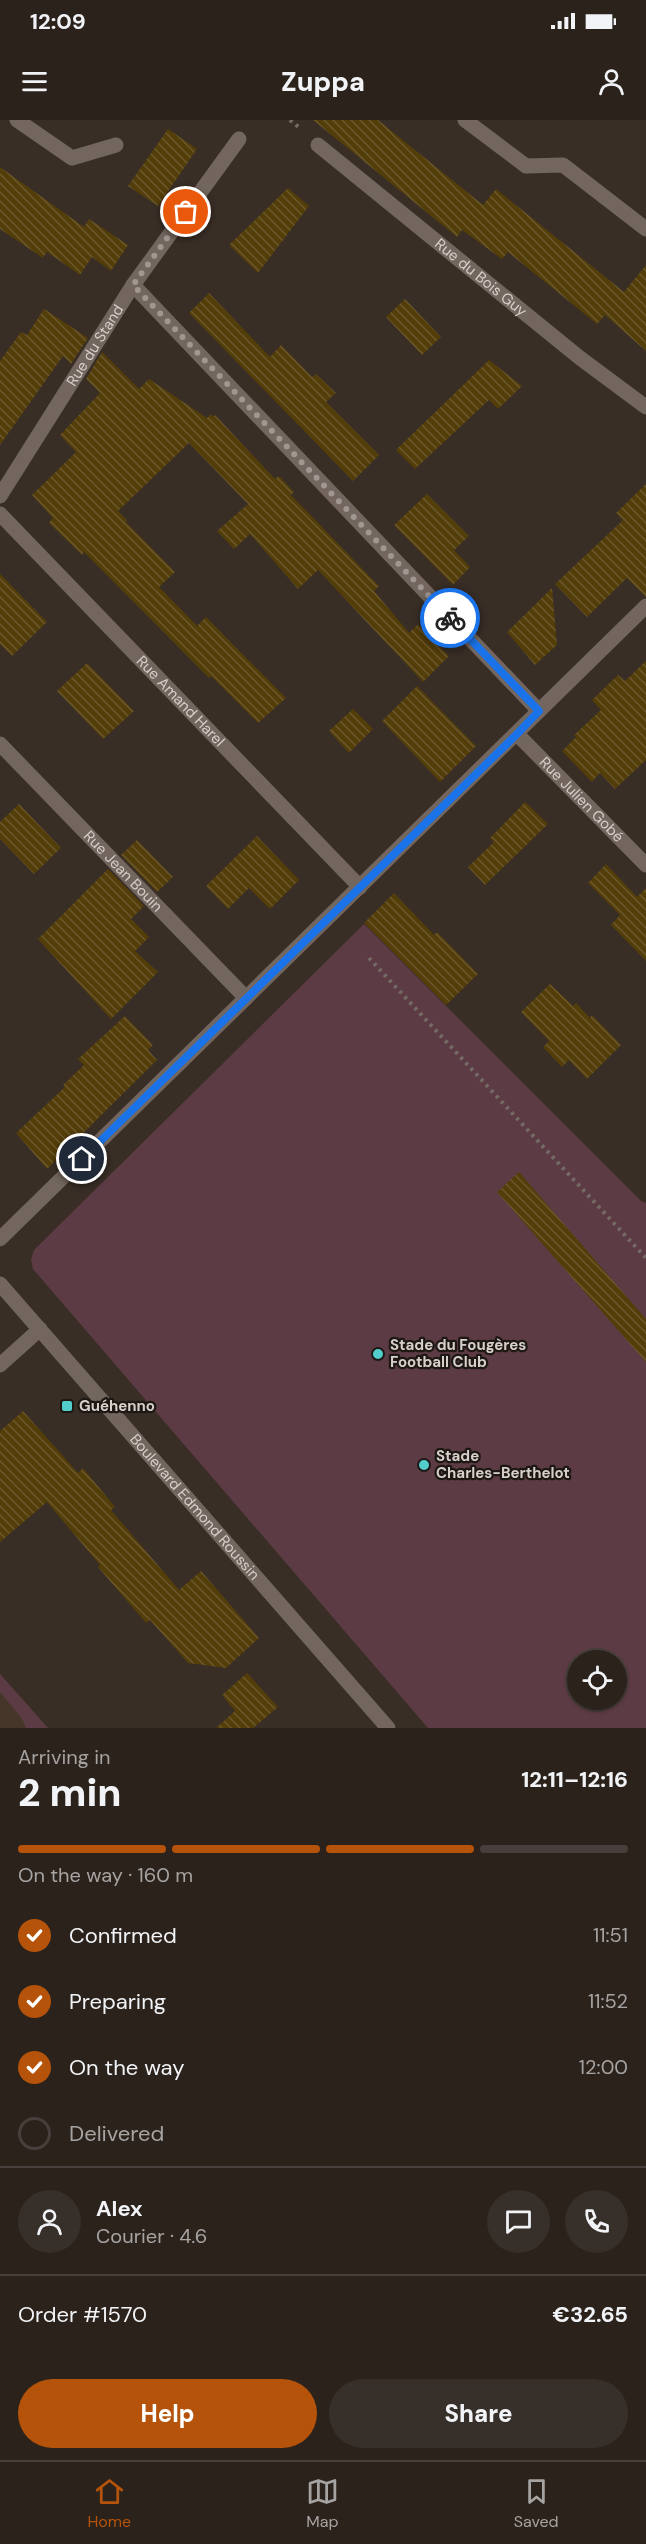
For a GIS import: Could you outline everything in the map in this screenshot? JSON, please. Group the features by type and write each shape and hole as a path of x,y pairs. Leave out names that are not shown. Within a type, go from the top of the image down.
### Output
{"street":[{"path":"17,120 72,158 116,145"},
{"path":"465,120 526,166 563,165 646,229"},
{"name":"Rue du Stand","path":"0,496 133,285 238,139"},
{"name":"Rue du Bois Guy","path":"318,145 580,358 646,407"},
{"path":"133,285 539,711"},
{"name":"Rue Amand Harel","path":"0,514 360,887"},
{"path":"0,1239 646,606"},
{"name":"Rue Julien Gobé","path":"517,734 646,865"},
{"name":"Rue Jean Bouin","path":"0,744 246,998"},
{"name":"Boulevard Edmond Roussin","path":"0,1284 388,1728"},
{"path":"0,1365 40,1329"}],"path":[{"path":"369,958 646,1258"}],"shaded area":[{"name":"Stade Charles-Berthelot","path":"364,924 641,1201 646,1203 646,1728 428,1728 33,1269 31,1259 34,1250"},
{"path":"0,1674 48,1728 0,1728"},
{"path":"0,1674 48,1728 26,1728 22,1719 0,1692"}],"building":[{"path":"313,120 378,120 483,205 496,189 624,292 646,265 646,351 605,315 597,324 508,252 502,259 462,230 457,237"},
{"path":"168,129 197,149 158,206 128,186"},
{"path":"0,167 84,227 89,219 128,245 111,271 92,257 80,275 47,252 43,258 0,229"},
{"path":"288,188 309,206 258,273 229,245"},
{"path":"209,293 270,357 281,345 312,377 316,374 336,393 326,402 379,455 353,481 189,313"},
{"path":"405,299 441,337 422,355 386,317"},
{"path":"44,309 88,338 71,364 63,356 0,445 0,361 21,332 27,335"},
{"path":"102,352 139,389 149,379 207,418 211,414 213,417 215,415 275,479 279,476 294,492 291,495 379,586 374,591 409,633 418,624 449,656 423,682 318,570 298,589 250,534 234,549 217,531 248,504 189,443 118,511 175,572 159,587 197,626 206,617 286,698 258,723 211,676 209,678 84,552 82,555 49,523 53,518 32,495 76,452 60,435 100,393 86,379"},
{"path":"489,360 522,386 498,409 489,400 415,469 396,450"},
{"path":"646,484 646,597 627,578 587,617 555,584 623,520 616,513"},
{"path":"427,494 469,536 454,550 470,567 453,585 394,525"},
{"path":"0,574 47,622 12,656 0,644"},
{"path":"552,588 557,645 535,665 507,632"},
{"path":"646,661 646,760 615,789 600,773 592,782 562,751 576,737 574,735 601,710 592,700 618,675 625,681"},
{"path":"87,663 134,711 103,739 57,691"},
{"path":"417,686 476,746 440,782 382,721"},
{"path":"353,709 373,729 349,753 329,731"},
{"path":"525,802 548,824 485,885 468,867 494,842 490,838"},
{"path":"19,804 61,848 34,874 0,839 0,822"},
{"path":"257,836 299,880 270,909 249,888 228,909 206,886"},
{"path":"137,840 173,877 157,892 121,855"},
{"path":"606,864 637,897 646,888 646,961 611,925 620,915 588,883"},
{"path":"108,869 144,906 131,919 149,937 135,951 158,972 111,1019 38,939"},
{"path":"394,893 434,935 437,932 478,974 446,1005 364,923"},
{"path":"550,984 573,1006 576,1003 590,1018 592,1015 621,1045 587,1079 569,1060 562,1067 543,1047 549,1041 521,1012"},
{"path":"125,1016 153,1045 148,1050 157,1060 47,1169 16,1133 65,1087 63,1085 84,1065 78,1059"},
{"path":"519,1172 646,1319 646,1362 497,1192"},
{"path":"23,1411 78,1473 83,1468 115,1507 111,1510 179,1590 201,1571 259,1638 226,1668 188,1663 150,1620 146,1623 47,1502 0,1542 0,1431"},
{"path":"247,1673 278,1707 253,1728 216,1728 235,1711 222,1695"}],"way so far":[{"path":"186,212 133,285 450,618"}],"place":[{"name":"Stade du Fougères Football Club","path":"378,1354"},
{"name":"Guéhenno","path":"67,1406"},
{"name":"Stade Charles-Berthelot","path":"424,1465"}],"route":[{"path":"82,1159 539,711 450,618"}]}
